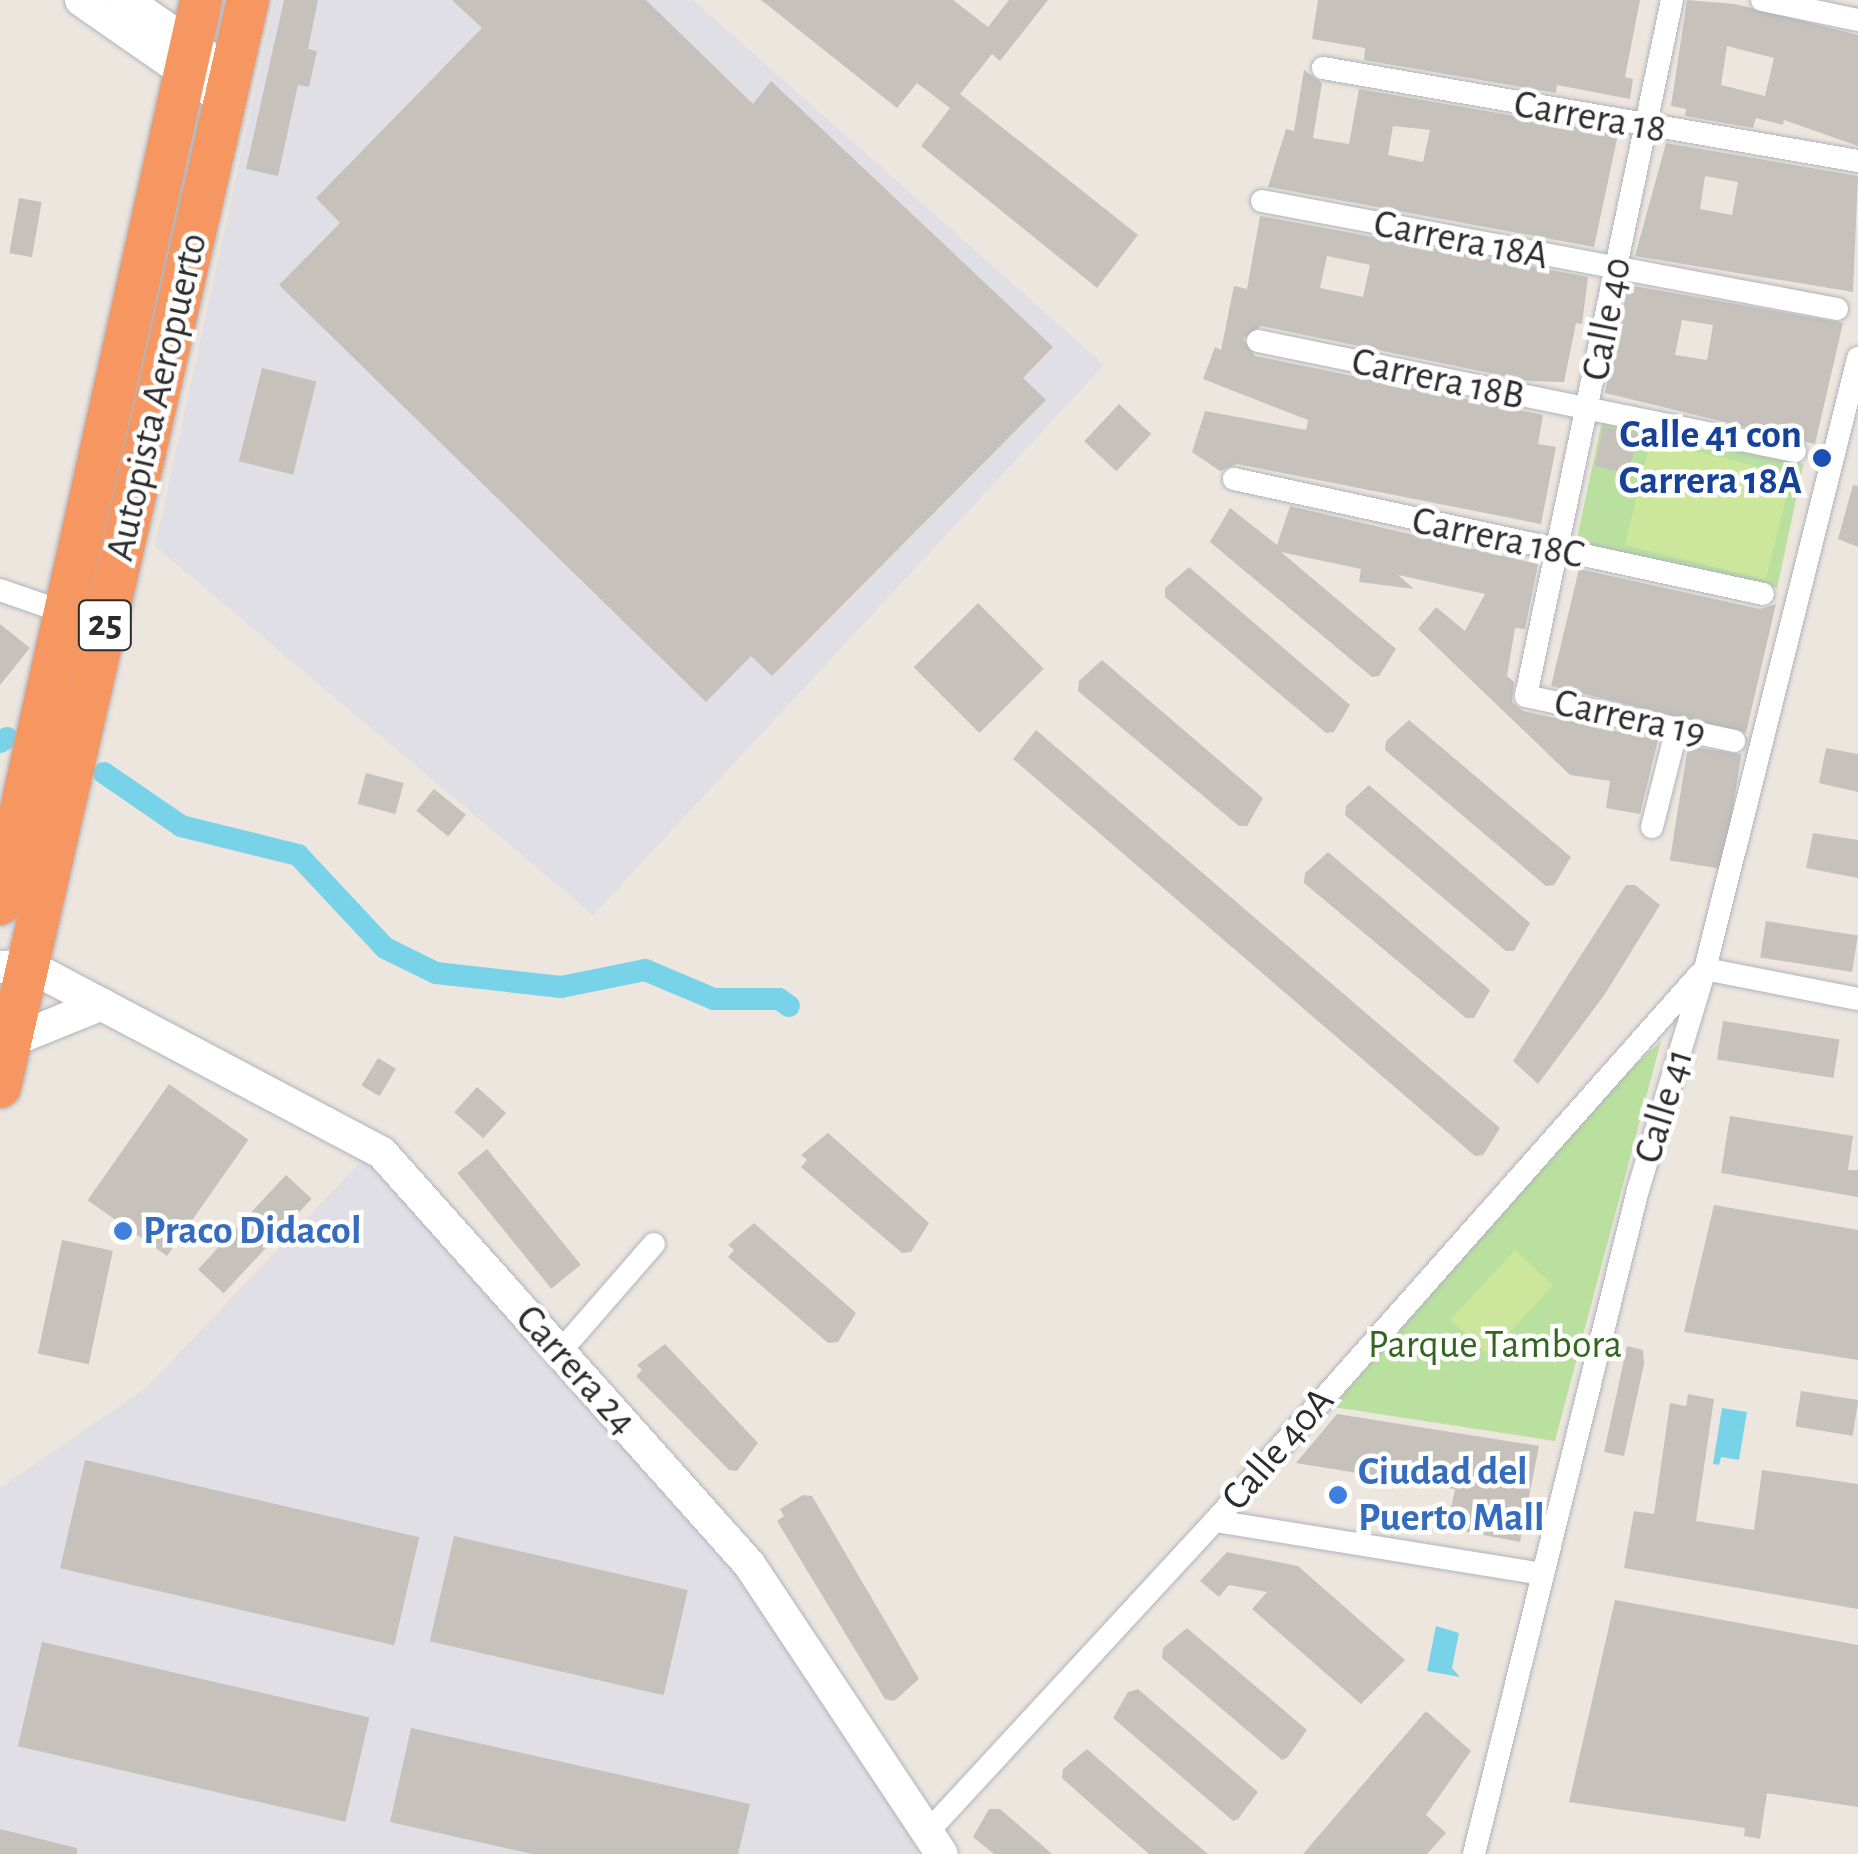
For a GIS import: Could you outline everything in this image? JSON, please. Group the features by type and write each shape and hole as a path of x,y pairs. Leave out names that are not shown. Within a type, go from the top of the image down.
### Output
{"highway":[{"name":"Autopista Aeropuerto","path":"0,904 201,0"},
{"name":"Autopista Aeropuerto","path":"0,1087 11,1041 15,966 248,0"}],"street":[{"path":"81,0 187,59 228,87"},
{"path":"126,0 187,59"},
{"name":"Calle 40","path":"1526,696 1560,552 1672,0"},
{"path":"1762,0 1858,20"},
{"name":"Carrera 18","path":"1323,68 1646,128 1858,161"},
{"name":"Carrera 18A","path":"1262,200 1837,309"},
{"name":"Carrera 18B","path":"1258,342 1796,451"},
{"name":"Calle 41","path":"1474,1854 1638,1190 1704,969 1858,358"},
{"name":"Carrera 18C","path":"1234,480 1764,594"},
{"path":"2,598 63,612"},
{"name":"Carrera 19","path":"1526,696 1734,740"},
{"path":"1652,826 1677,728"},
{"name":"Carrera 24","path":"15,966 102,1004 375,1148 787,1612 934,1844"},
{"path":"1704,969 1858,999"},
{"name":"Calle 40A","path":"934,1844 1704,969"},
{"path":"11,1041 102,1004"},
{"path":"560,1352 654,1244"},
{"path":"1215,1521 1542,1574"}],"shaded area":[{"path":"275,0 693,0 1104,365 593,915 155,546"},
{"path":"366,1156 775,1616 920,1854 0,1854 0,1488 147,1387"}],"green space":[{"path":"1602,421 1803,464 1777,588 1576,545"},
{"path":"1651,440 1792,475 1766,580 1625,545"},
{"name":"Parque Tambora","path":"1661,1041 1555,1441 1333,1407 1596,1103"},
{"path":"1515,1250 1553,1285 1488,1355 1450,1319"}],"water":[{"path":"1722,1408 1747,1412 1739,1460 1721,1457 1719,1465 1713,1464"},
{"path":"1436,1626 1459,1633 1452,1668 1460,1677 1427,1671"}],"building":[{"path":"284,0 318,0 308,49 317,51 309,87 298,85 278,176 246,169"},
{"path":"452,0 646,0 753,104 771,81 1053,347 1023,378 1046,400 772,676 751,656 706,702 279,285 340,223 316,198 482,28"},
{"path":"761,0 953,0 988,27 1009,0 1048,0 1000,61 992,54 960,94 1138,235 1097,288 921,146 950,108 917,83 897,108"},
{"path":"1318,0 1640,0 1625,77 1633,79 1630,99 1557,85 1556,93 1364,60 1365,48 1312,39"},
{"path":"1687,0 1735,4 1858,35 1858,146 1784,120 1783,125 1756,118 1753,128 1685,116 1686,109 1671,106","holes":["1727,46 1774,58 1765,96 1721,85"]},
{"path":"1304,70 1322,83 1313,138 1349,144 1359,89 1618,134 1594,247 1268,187 1286,129 1294,131","holes":["1393,126 1430,130 1423,162 1388,155"]},
{"path":"1666,143 1858,176 1853,292 1635,256","holes":["1705,176 1738,182 1732,215 1700,209"]},
{"path":"19,198 42,202 32,257 9,253"},
{"path":"1260,216 1588,277 1582,324 1576,323 1564,382 1529,381 1261,326 1243,339 1255,356 1543,415 1538,444 1556,447 1541,524 1237,464 1220,471 1192,452 1205,411 1306,430 1308,420 1203,379 1215,347 1221,350 1234,286 1247,289","holes":["1327,256 1370,265 1363,297 1320,288"]},
{"path":"1628,285 1843,323 1815,444 1605,393","holes":["1682,320 1713,325 1707,360 1675,355"]},
{"path":"262,368 316,382 293,475 239,461"},
{"path":"1119,404 1151,434 1116,471 1084,441"},
{"path":"1603,427 1637,434 1629,473 1595,466"},
{"path":"1853,485 1858,486 1858,547 1838,539"},
{"path":"1290,506 1538,564 1525,629 1515,628 1507,676 1514,682 1512,702 1523,711 1658,740 1640,814 1606,808 1610,781 1570,775 1418,629 1436,607 1465,631 1485,594 1398,575 1414,589 1359,582 1361,569 1281,552 1396,649 1379,676 1372,677 1210,542 1230,508 1277,545"},
{"path":"1189,567 1350,705 1334,732 1326,733 1165,597 1165,588"},
{"path":"1579,569 1760,609 1776,604 1746,733 1551,686"},
{"path":"978,603 1044,669 979,733 914,667"},
{"path":"0,624 30,648 0,685"},
{"path":"1102,660 1263,798 1247,826 1239,826 1078,691 1079,681"},
{"path":"1409,720 1571,857 1554,885 1546,886 1385,750 1386,741"},
{"path":"1036,730 1500,1128 1483,1155 1475,1156 1013,759"},
{"path":"1688,746 1741,754 1723,869 1670,861"},
{"path":"1826,748 1858,754 1858,792 1819,783"},
{"path":"366,773 404,783 395,814 358,804"},
{"path":"1369,785 1530,923 1514,951 1506,951 1345,815 1346,806"},
{"path":"434,789 466,815 448,837 416,811"},
{"path":"1813,833 1858,840 1858,878 1806,868"},
{"path":"1328,852 1490,990 1474,1018 1466,1018 1304,883 1305,873"},
{"path":"1626,885 1635,885 1660,905 1605,994 1538,1084 1513,1061"},
{"path":"1766,921 1858,936 1852,972 1760,958"},
{"path":"1723,1021 1840,1039 1833,1078 1717,1060"},
{"path":"378,1058 396,1069 380,1096 362,1085"},
{"path":"169,1084 248,1140 167,1256 88,1200"},
{"path":"477,1087 506,1113 483,1138 454,1112"},
{"path":"1730,1116 1853,1136 1848,1170 1858,1170 1858,1197 1721,1173"},
{"path":"828,1133 929,1223 911,1252 902,1253 801,1167 807,1160 801,1155"},
{"path":"487,1149 581,1265 551,1289 457,1173"},
{"path":"286,1175 312,1199 224,1293 198,1269"},
{"path":"1714,1205 1858,1230 1858,1360 1684,1332"},
{"path":"754,1223 856,1313 838,1342 828,1343 728,1257 734,1250 728,1245"},
{"path":"62,1240 113,1251 89,1364 38,1353"},
{"path":"665,1344 758,1443 737,1471 729,1470 636,1376 642,1370 637,1365"},
{"path":"1627,1346 1643,1350 1644,1364 1624,1456 1604,1452"},
{"path":"1801,1391 1858,1400 1853,1436 1795,1427"},
{"path":"1688,1394 1714,1399 1696,1521 1754,1530 1762,1470 1858,1484 1858,1609 1624,1568 1634,1511 1654,1514 1670,1403 1686,1406"},
{"path":"1337,1414 1539,1446 1520,1542 1447,1528 1455,1489 1296,1463"},
{"path":"85,1460 419,1537 394,1645 60,1568"},
{"path":"803,1495 812,1496 919,1679 894,1701 885,1699 777,1521 784,1516 780,1509"},
{"path":"454,1536 688,1590 664,1695 430,1641"},
{"path":"1227,1552 1298,1566 1405,1660 1361,1704 1252,1609 1267,1592 1229,1585 1219,1597 1200,1581"},
{"path":"1615,1600 1858,1645 1858,1807 1767,1793 1760,1839 1744,1836 1745,1828 1569,1802"},
{"path":"1187,1628 1307,1730 1288,1757 1282,1760 1162,1658 1163,1648"},
{"path":"42,1642 369,1718 345,1822 18,1746"},
{"path":"1138,1689 1258,1792 1238,1819 1233,1821 1113,1718 1128,1692"},
{"path":"1426,1711 1471,1751 1426,1815 1446,1833 1427,1854 1303,1854"},
{"path":"411,1728 750,1804 738,1854 532,1854 390,1822"},
{"path":"1087,1749 1208,1854 1149,1854 1091,1804 1062,1778 1063,1769"},
{"path":"989,1809 1000,1809 1052,1854 994,1854 973,1837"},
{"path":"0,1829 77,1848 77,1854 0,1854"}],"waterway":[{"path":"0,742 7,738"},
{"path":"104,773 181,826 298,855 385,948 436,973 561,987 645,970 714,999 779,999 789,1006"}],"place":[{"name":"Calle 41 con Carrera 18A","path":"1822,458"},
{"name":"Praco Didacol","path":"123,1231"},
{"name":"Ciudad del Puerto Mall","path":"1338,1495"}]}
